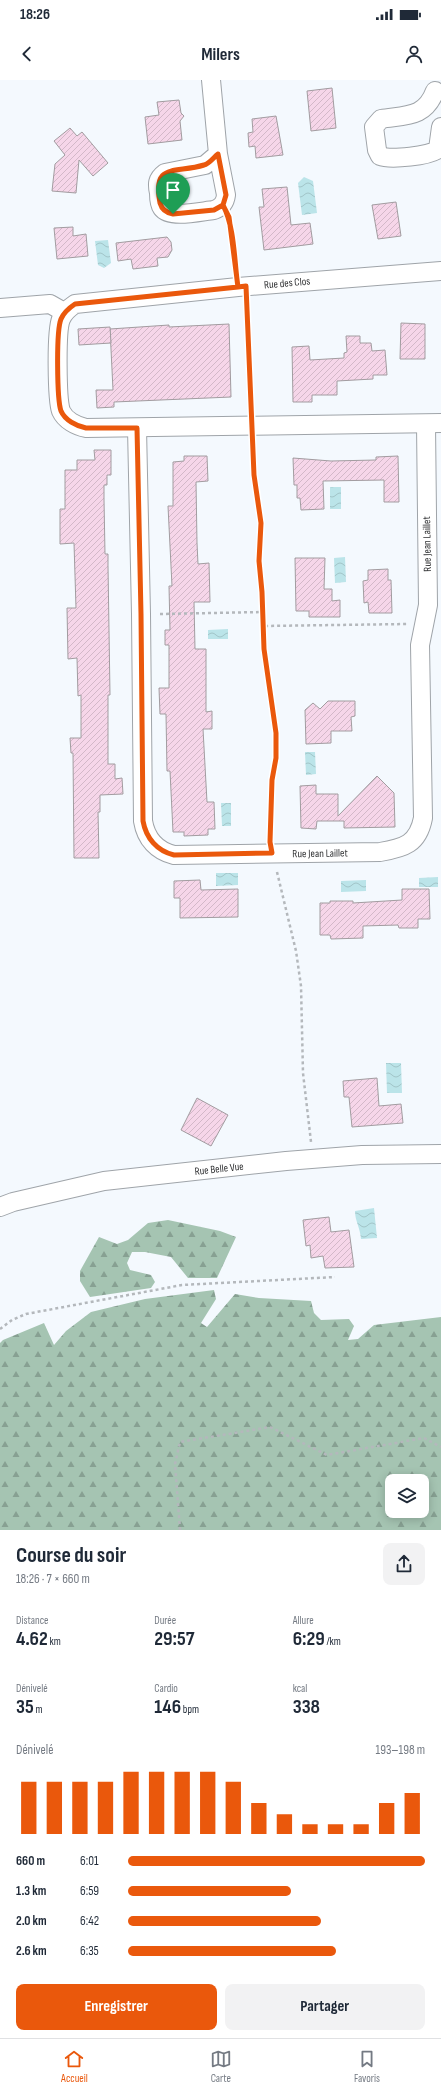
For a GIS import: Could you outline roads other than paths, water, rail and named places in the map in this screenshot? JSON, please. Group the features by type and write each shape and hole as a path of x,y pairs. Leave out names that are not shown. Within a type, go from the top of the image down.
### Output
{"street":[{"path":"211,80 218,154 226,195 223,205 214,210 168,213 162,207 158,184 159,179 165,173 205,165 218,154"},
{"path":"436,86 441,118"},
{"path":"436,86 432,100 422,111 381,119 376,123 374,127 377,150 380,156 387,158 429,154 438,148 441,127"},
{"name":"Rue des Clos","path":"64,312 75,304 82,302 441,271"},
{"path":"0,308 50,304 64,312"},
{"name":"Rue Jean Laillet","path":"64,312 59,326 59,399 62,412 70,421 86,428 433,424 428,605 420,645 423,818 421,830 414,840 406,846 380,852 174,855 164,852 147,836 143,821 137,428"},
{"name":"Rue Belle Vue","path":"0,1207 13,1202 104,1181 312,1159 362,1155 441,1154"}],"water":[{"path":"304,177 313,181 317,213 302,215 298,183"},
{"path":"108,240 111,263 104,268 98,265 95,241"},
{"path":"330,487 341,487 341,509 330,509"},
{"path":"345,557 346,582 335,583 334,558"},
{"path":"228,629 228,639 208,639 208,630"},
{"path":"305,752 315,752 316,774 306,775"},
{"path":"221,803 231,803 231,826 222,826"},
{"path":"216,873 238,873 238,885 216,886"},
{"path":"438,877 438,887 419,887 419,878"},
{"path":"366,880 366,891 341,892 341,881"},
{"path":"386,1063 401,1063 402,1093 387,1093"},
{"path":"374,1208 377,1238 361,1239 355,1211"}]}
